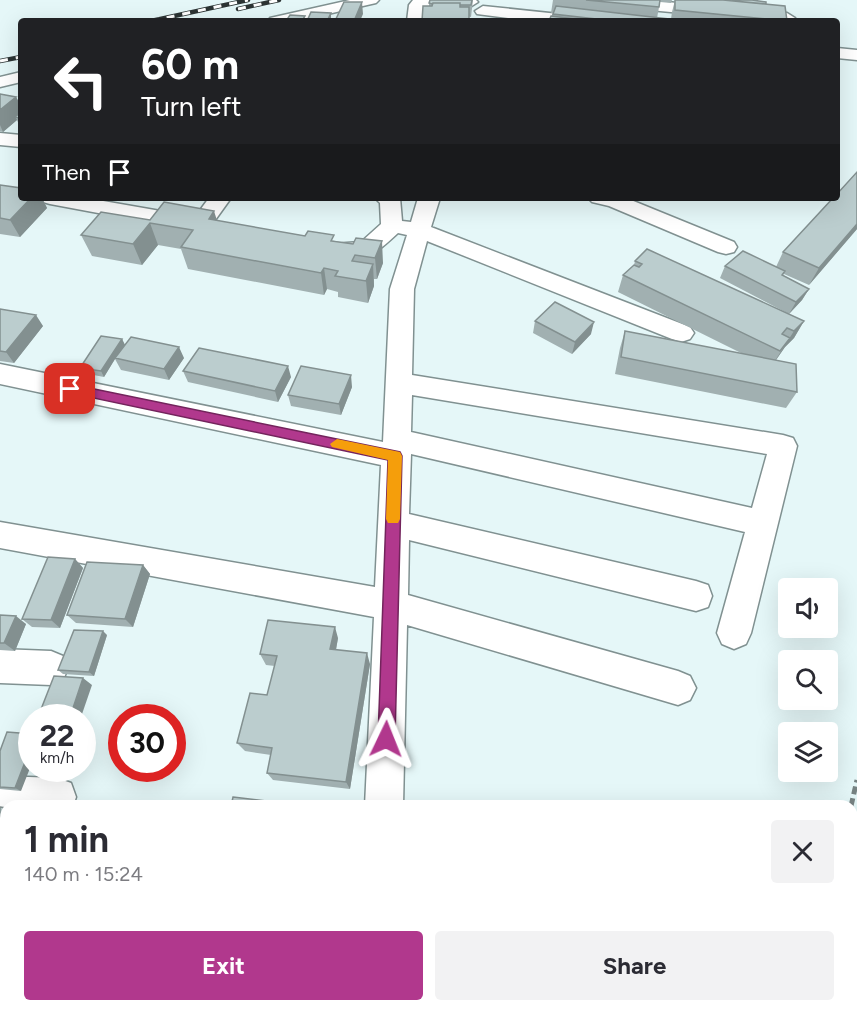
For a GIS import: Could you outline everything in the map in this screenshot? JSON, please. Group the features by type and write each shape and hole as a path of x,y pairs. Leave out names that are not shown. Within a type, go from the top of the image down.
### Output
{"street":[{"path":"312,17 339,14 371,0"},
{"path":"596,0 768,18"},
{"path":"787,18 789,0"},
{"path":"415,18 417,5 420,2 554,18"},
{"path":"840,53 857,55"},
{"path":"0,82 18,78"},
{"path":"0,139 18,141"},
{"path":"71,201 222,229"},
{"path":"200,225 218,201"},
{"path":"384,800 395,448 405,228 391,201"},
{"path":"321,246 343,250 367,249 405,228 427,201"},
{"path":"615,201 726,247"},
{"path":"405,228 681,333"},
{"path":"0,374 395,448 763,523"},
{"path":"398,383 783,446 735,633"},
{"path":"393,523 696,596"},
{"path":"0,535 391,605 678,688"},
{"path":"0,666 51,668"},
{"path":"0,795 57,797"}],"path":[{"path":"852,800 857,780"}],"building":[{"path":"430,0 472,0 471,5 460,5 460,3 432,4 429,3"},
{"path":"586,0 660,0 659,7"},
{"path":"675,0 723,0 785,6 787,18 756,18 675,10"},
{"path":"752,0 766,2 766,4 734,1"},
{"path":"344,2 362,2 355,18 336,18"},
{"path":"433,3 460,3 460,7 469,7 469,18 422,18 423,6 432,6"},
{"path":"556,6 661,18 588,18 553,14"},
{"path":"311,12 331,13 328,18 308,18"},
{"path":"290,15 305,16 304,18 288,18"},
{"path":"0,94 16,97 0,110"},
{"path":"857,172 857,224 819,268 783,252 830,201 840,201 840,191"},
{"path":"0,185 18,188 18,201 28,201 10,220 0,218"},
{"path":"164,202 214,211 209,219 305,236 308,231 334,235 331,241 353,244 356,238 382,241 375,258 355,255 352,261 373,264 366,281 335,276 338,271 324,268 321,273 181,247 193,230 150,223 133,244 81,235 101,212 150,220"},
{"path":"647,249 804,321 794,331 787,328 782,334 790,338 780,351 623,275 634,265 639,267 642,264 635,261"},
{"path":"743,251 785,271 782,275 809,289 796,302 725,266"},
{"path":"555,302 594,322 575,342 535,321"},
{"path":"0,309 36,315 6,352 0,351"},
{"path":"625,331 796,364 797,392 621,357"},
{"path":"101,336 122,339 101,371 80,368"},
{"path":"131,337 179,347 164,369 115,358"},
{"path":"199,348 288,366 275,391 183,371"},
{"path":"301,366 351,375 339,404 288,395"},
{"path":"48,557 75,559 51,620 22,619"},
{"path":"87,562 143,565 125,619 67,615"},
{"path":"0,615 16,616 4,643 0,643"},
{"path":"268,620 335,627 330,649 367,653 346,782 267,773 272,748 237,743 250,693 267,695 277,656 260,654"},
{"path":"74,630 103,631 89,672 58,670"},
{"path":"54,676 83,678 74,704 43,704"},
{"path":"7,732 18,733 18,780 15,788 0,787 0,751"},
{"path":"233,797 258,800 232,800"}],"railway":[{"path":"165,18 248,0"},
{"path":"238,9 279,0"},
{"path":"0,61 18,58"}],"slow traffic":[{"path":"337,444 395,456 393,519"}],"route":[{"path":"70,389 395,456 386,739"}]}
